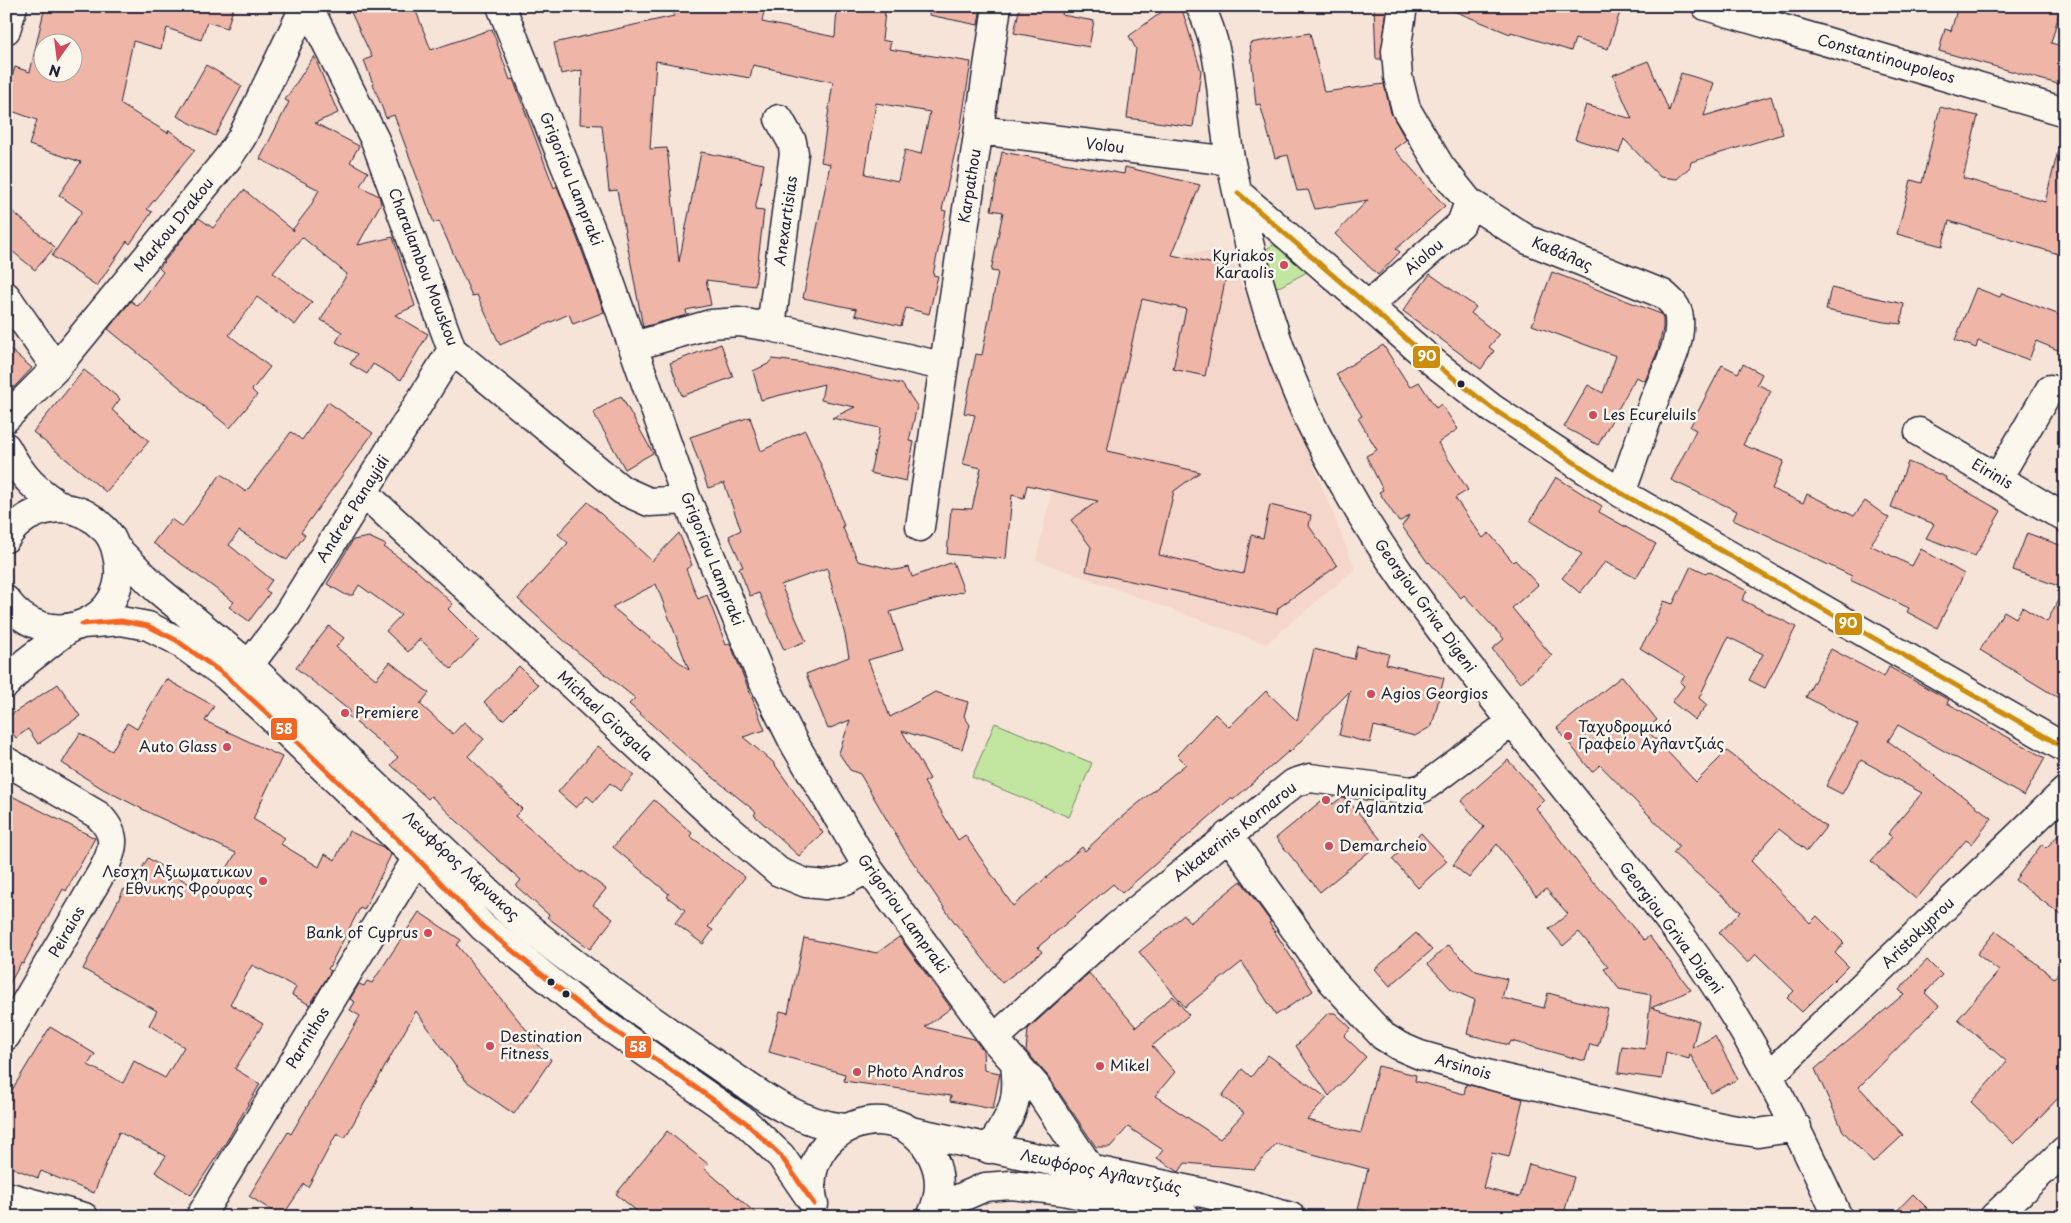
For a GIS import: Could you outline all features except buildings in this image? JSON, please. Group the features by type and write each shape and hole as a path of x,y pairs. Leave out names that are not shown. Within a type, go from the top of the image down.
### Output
{"street":[{"path":"6,30 12,6"},
{"name":"Charalambou Mouskou","path":"306,6 375,140 452,350 622,490 649,502 687,500"},
{"name":"Markou Drakou","path":"6,418 56,368 139,270 228,158 242,137 306,6"},
{"name":"Grigoriou Lampraki","path":"501,6 596,242 687,500 763,681 794,743 868,868 994,1039 1035,1085 1090,1168"},
{"name":"Karpathou","path":"920,527 996,6"},
{"name":"Georgiou Griva Digeni","path":"1200,6 1215,46 1230,162 1255,270 1276,340 1303,406 1376,539 1427,612 1682,938 1726,1001 1770,1075 1797,1127 1838,1217"},
{"name":"Καβάλας","path":"1403,6 1396,51 1398,77 1406,109 1440,166 1469,202 1528,240 1663,294 1676,305 1679,329 1671,358 1652,404 1621,493"},
{"name":"Constantinoupoleos","path":"1706,6 2065,112"},
{"name":"Anexartisias","path":"771,326 794,153 786,130 779,119"},
{"name":"Volou","path":"979,130 1230,162"},
{"path":"1238,193 1433,362 1492,409 1556,452 1621,493 2065,748"},
{"name":"Aiolou","path":"1369,305 1461,224 1469,202"},
{"path":"6,296 56,368"},
{"path":"634,346 717,323 739,322 771,326 942,366"},
{"name":"Andrea Panayidi","path":"249,665 287,615 452,350"},
{"path":"1998,478 2050,389"},
{"name":"Eirinis","path":"1919,432 2065,518"},
{"name":"Λεωφόρος Λάρνακος","path":"6,447 16,466 41,494 64,508 81,512 96,521 108,533 116,548 119,563 116,588 106,607 76,626"},
{"name":"Michael Giorgala","path":"364,493 717,819 779,872 806,883 825,885 846,881 868,868"},
{"name":"Λεωφόρος Λάρνακος","path":"6,538 18,523 29,516 41,510 64,508"},
{"name":"Λεωφόρος Λάρνακος","path":"116,548 157,589 249,665 507,910 551,947 645,1017 784,1108 810,1122 845,1128 873,1121 887,1122 910,1131 926,1146 936,1163 939,1185 933,1213"},
{"name":"Λεωφόρος Λάρνακος","path":"6,600 12,608 29,621 48,629 121,621 148,626 176,640 225,675 417,858 483,927 568,997 745,1122 781,1156 817,1210"},
{"path":"6,684 26,662 76,626"},
{"name":"Aikaterinis Kornarou","path":"994,1039 1116,927 1294,783 1310,778 1410,791 1423,788 1512,722"},
{"name":"Peiraios","path":"6,761 98,815 108,825 113,846 103,870 6,1036"},
{"name":"Aristokyprou","path":"1770,1075 2065,791"},
{"name":"Arsinois","path":"1228,835 1332,981 1383,1036 1399,1046 1420,1055 1497,1077 1725,1128 1758,1133 1797,1127"},
{"name":"Parnithos","path":"200,1217 417,858"},
{"path":"989,1149 1011,1114 1015,1102 1018,1087 1015,1064"},
{"name":"Λεωφόρος Λάρνακος","path":"817,1210 811,1186 817,1158 827,1142 845,1128"},
{"name":"Λεωφόρος Αγλαντζιάς","path":"910,1131 1208,1194 1291,1217"},
{"path":"1994,1217 2065,1150"},
{"name":"Λεωφόρος Αγλαντζιάς","path":"933,1213 985,1187 1012,1185 1063,1191 1186,1217"},
{"path":"6,1196 84,1217"}],"shaded area":[{"path":"1106,248 1183,263 1185,253 1228,251 1355,569 1266,644 1036,560"}],"green space":[{"path":"1273,245 1292,256 1307,272 1281,286 1272,287 1266,249"},
{"path":"995,723 1092,763 1069,817 972,777"}],"transit line":[{"name":"90","path":"1238,193 1433,362 1493,409 1621,493 2065,748"},
{"name":"58","path":"82,624 121,621 148,626 176,640 225,675 417,858 483,927 592,1015 745,1122 781,1156 814,1204"}],"place":[{"name":"Kyriakos Karaolis","path":"1284,265"},
{"name":"Les Ecureluils","path":"1593,415"},
{"name":"Agios Georgios","path":"1371,694"},
{"name":"Premiere","path":"345,713"},
{"name":"Ταχυδρομικό Γραφείο Αγλαντζιάς","path":"1568,736"},
{"name":"Auto Glass","path":"227,747"},
{"name":"Municipality of Aglantzia","path":"1326,800"},
{"name":"Demarcheio","path":"1329,846"},
{"name":"Λεσχη Αξιωματικων Εθνικης Φρουρας","path":"263,881"},
{"name":"Bank of Cyprus","path":"428,933"},
{"name":"Destination Fitness","path":"490,1046"},
{"name":"Mikel","path":"1100,1066"},
{"name":"Photo Andros","path":"857,1072"}]}
